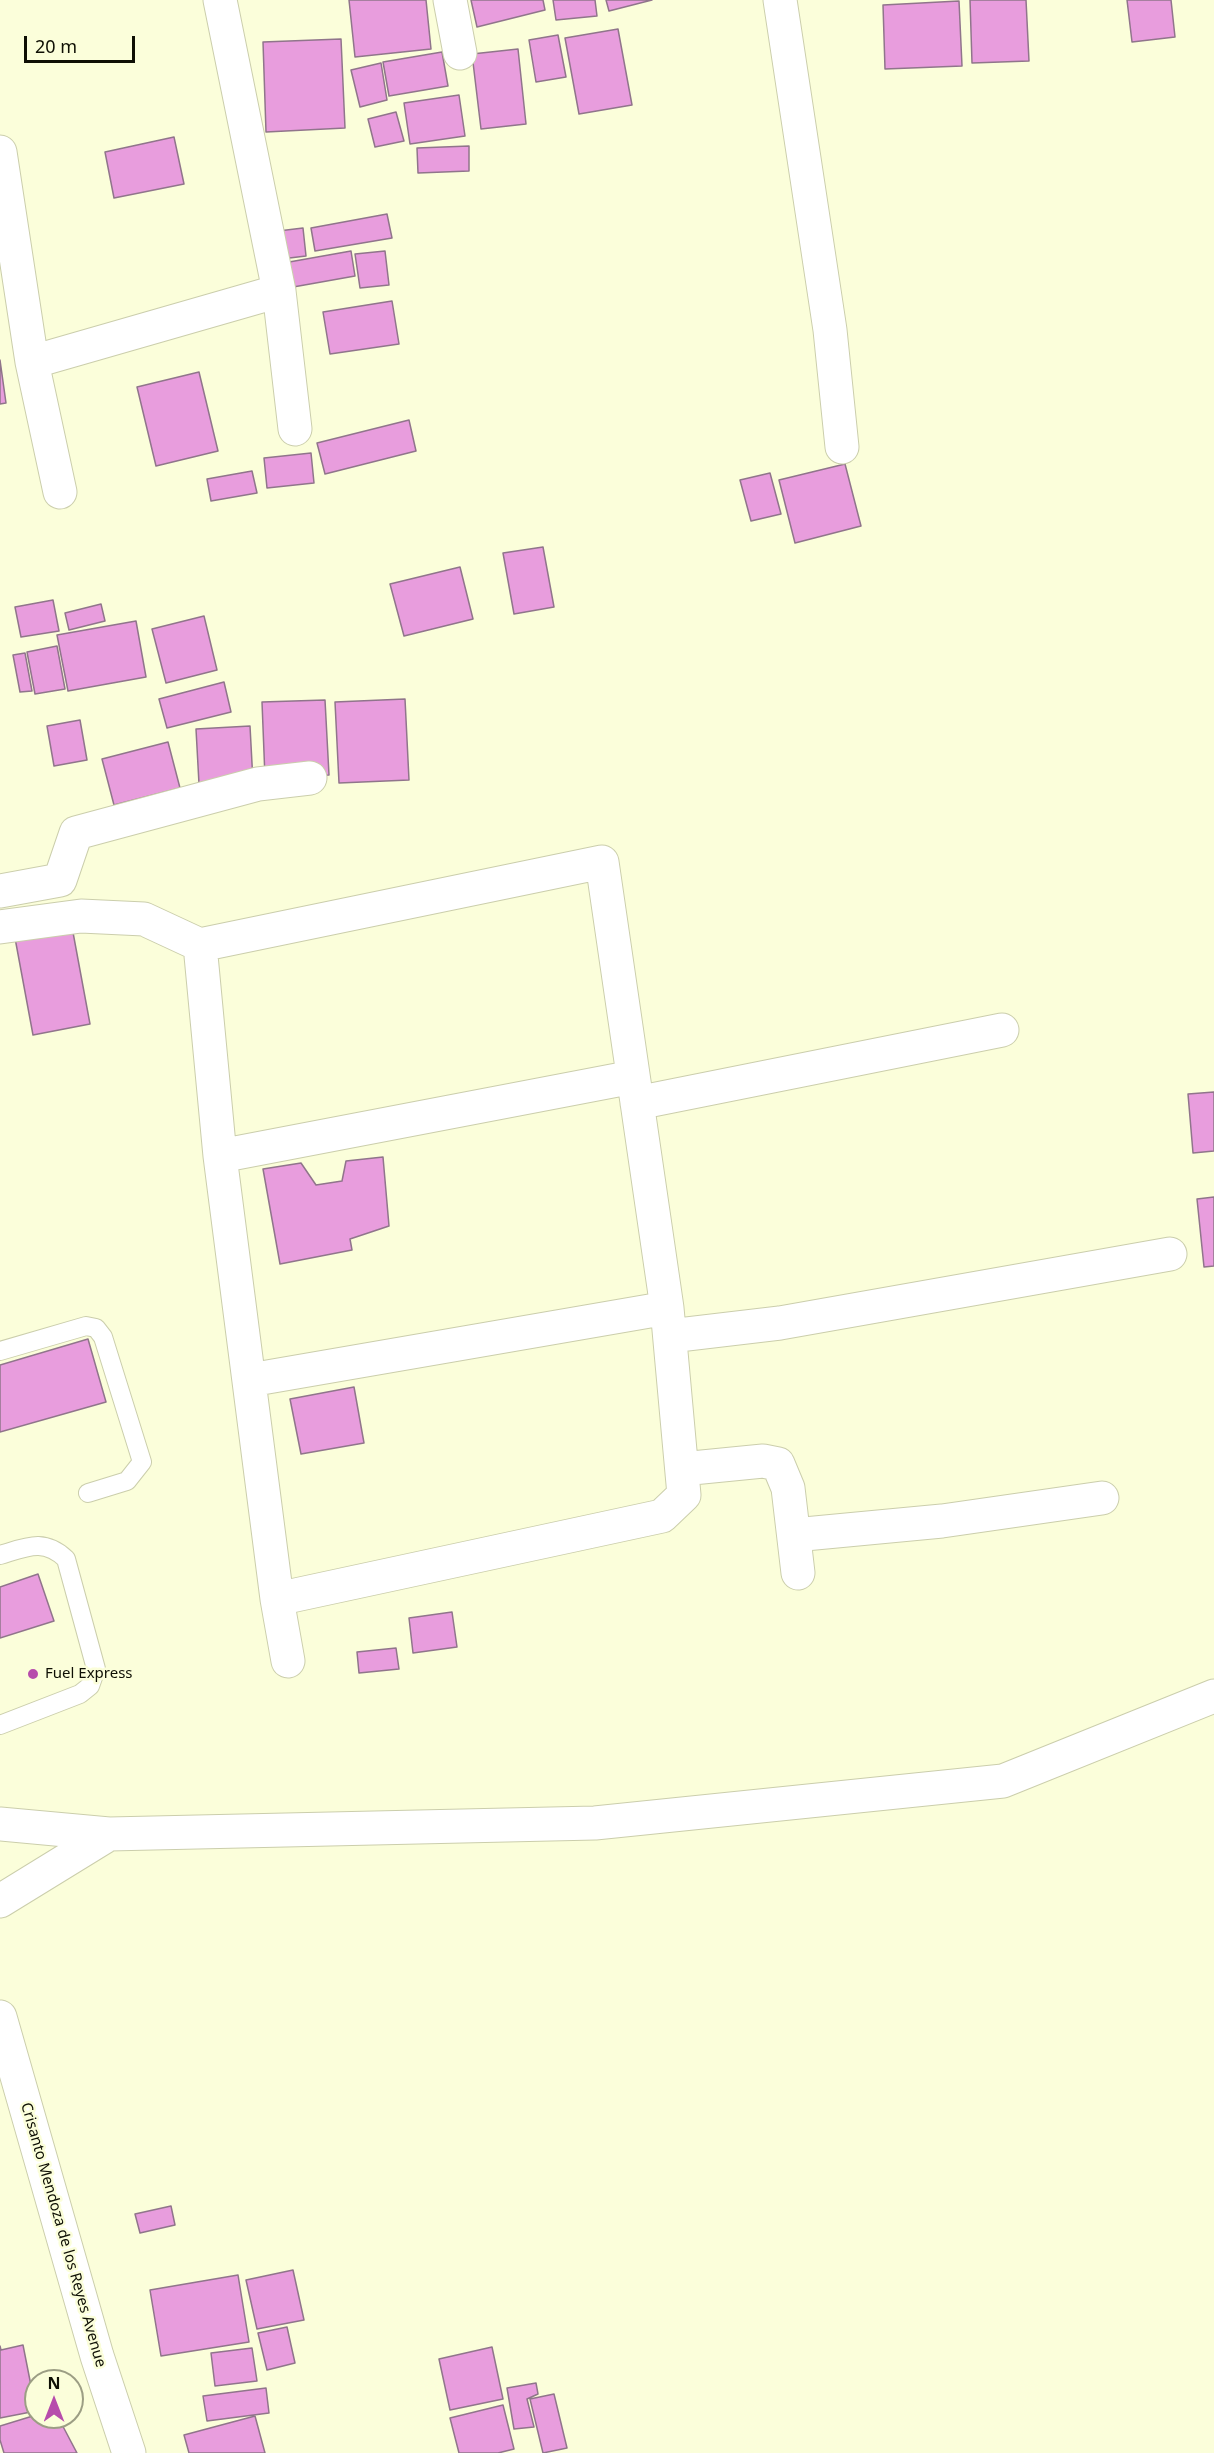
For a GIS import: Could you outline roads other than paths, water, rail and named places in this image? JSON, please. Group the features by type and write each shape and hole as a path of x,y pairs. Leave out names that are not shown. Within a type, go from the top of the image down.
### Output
{"street":[{"path":"220,0 279,291 295,429"},
{"path":"450,0 460,53"},
{"path":"780,0 830,330 842,447"},
{"path":"0,152 32,362 60,492"},
{"path":"32,362 279,291"},
{"path":"0,891 60,880 76,833 258,784 310,778"},
{"path":"0,927 81,915 144,919 200,945 602,862 668,1322 684,1495 662,1516 277,1599"},
{"path":"200,945 220,1156 277,1599 288,1661"},
{"path":"220,1156 1002,1030"},
{"path":"250,1380 668,1322 780,1323 1170,1254"},
{"path":"682,1469 763,1461 778,1464 788,1488 798,1573"},
{"path":"794,1535 942,1521 1102,1498"},
{"path":"0,1824 109,1834 596,1823 1003,1781 1214,1696"},
{"path":"0,1901 109,1834"},
{"name":"Crisanto Mendoza de los Reyes Avenue","path":"0,2017 97,2356 129,2453"}],"lane":[{"path":"0,1351 86,1326 96,1328 103,1337 142,1462 128,1481 88,1493"},
{"path":"0,1555 34,1545 54,1548 66,1559 96,1670 90,1686 80,1694 0,1725"}],"place":[{"name":"Fuel Express","path":"33,1674"}]}
